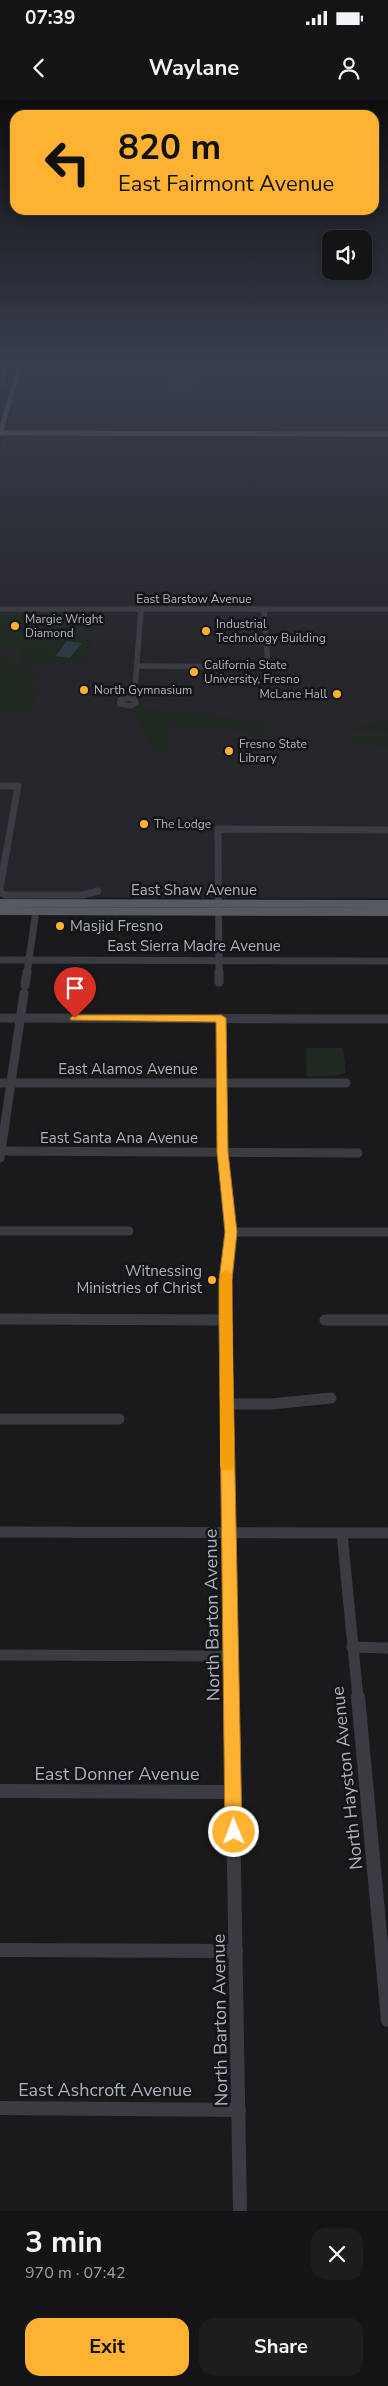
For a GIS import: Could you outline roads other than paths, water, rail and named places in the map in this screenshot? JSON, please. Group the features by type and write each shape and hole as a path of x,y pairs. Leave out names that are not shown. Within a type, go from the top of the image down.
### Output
{"main road":[{"name":"East Shaw Avenue","path":"0,903 105,903 388,912"},
{"path":"36,911 44,907 74,907 105,903"},
{"name":"East Shaw Avenue","path":"0,911 388,904"}],"street":[{"name":"East Barstow Avenue","path":"0,609 388,609"},
{"path":"132,698 134,696 141,609"},
{"path":"137,666 268,666 264,609"},
{"path":"0,786 18,786 0,888"},
{"path":"219,982 218,829 388,830"},
{"path":"0,892 5,895 83,895 98,891"},
{"path":"0,1154 36,911"},
{"name":"East Sierra Madre Avenue","path":"0,960 388,961"},
{"path":"0,1018 388,1019"},
{"name":"North Barton Avenue","path":"221,1018 223,1152 231,1232 225,1280 225,1320 240,2211"},
{"name":"East Alamos Avenue","path":"0,1083 346,1083"},
{"name":"East Santa Ana Avenue","path":"0,1154 358,1153"},
{"path":"0,1231 129,1231"},
{"path":"231,1232 388,1232"},
{"path":"0,1319 225,1320"},
{"path":"325,1320 388,1320"},
{"path":"226,1404 271,1404 331,1398"},
{"path":"0,1419 118,1419"},
{"path":"0,1532 388,1533"},
{"name":"North Hayston Avenue","path":"342,1533 388,2020"},
{"path":"352,1647 388,1648"},
{"path":"0,1655 231,1656"},
{"name":"East Donner Avenue","path":"0,1791 233,1792"},
{"path":"0,1950 236,1951"},
{"name":"East Ashcroft Avenue","path":"0,2108 239,2110"}],"place":[{"name":"Margie Wright Diamond","path":"15,626"},
{"name":"Industrial Technology Building","path":"206,631"},
{"name":"California State University, Fresno","path":"194,672"},
{"name":"North Gymnasium","path":"84,690"},
{"name":"McLane Hall","path":"337,694"},
{"name":"Fresno State Library","path":"229,751"},
{"name":"The Lodge","path":"144,824"},
{"name":"Masjid Fresno","path":"60,926"},
{"name":"Witnessing Ministries of Christ","path":"212,1280"}]}
